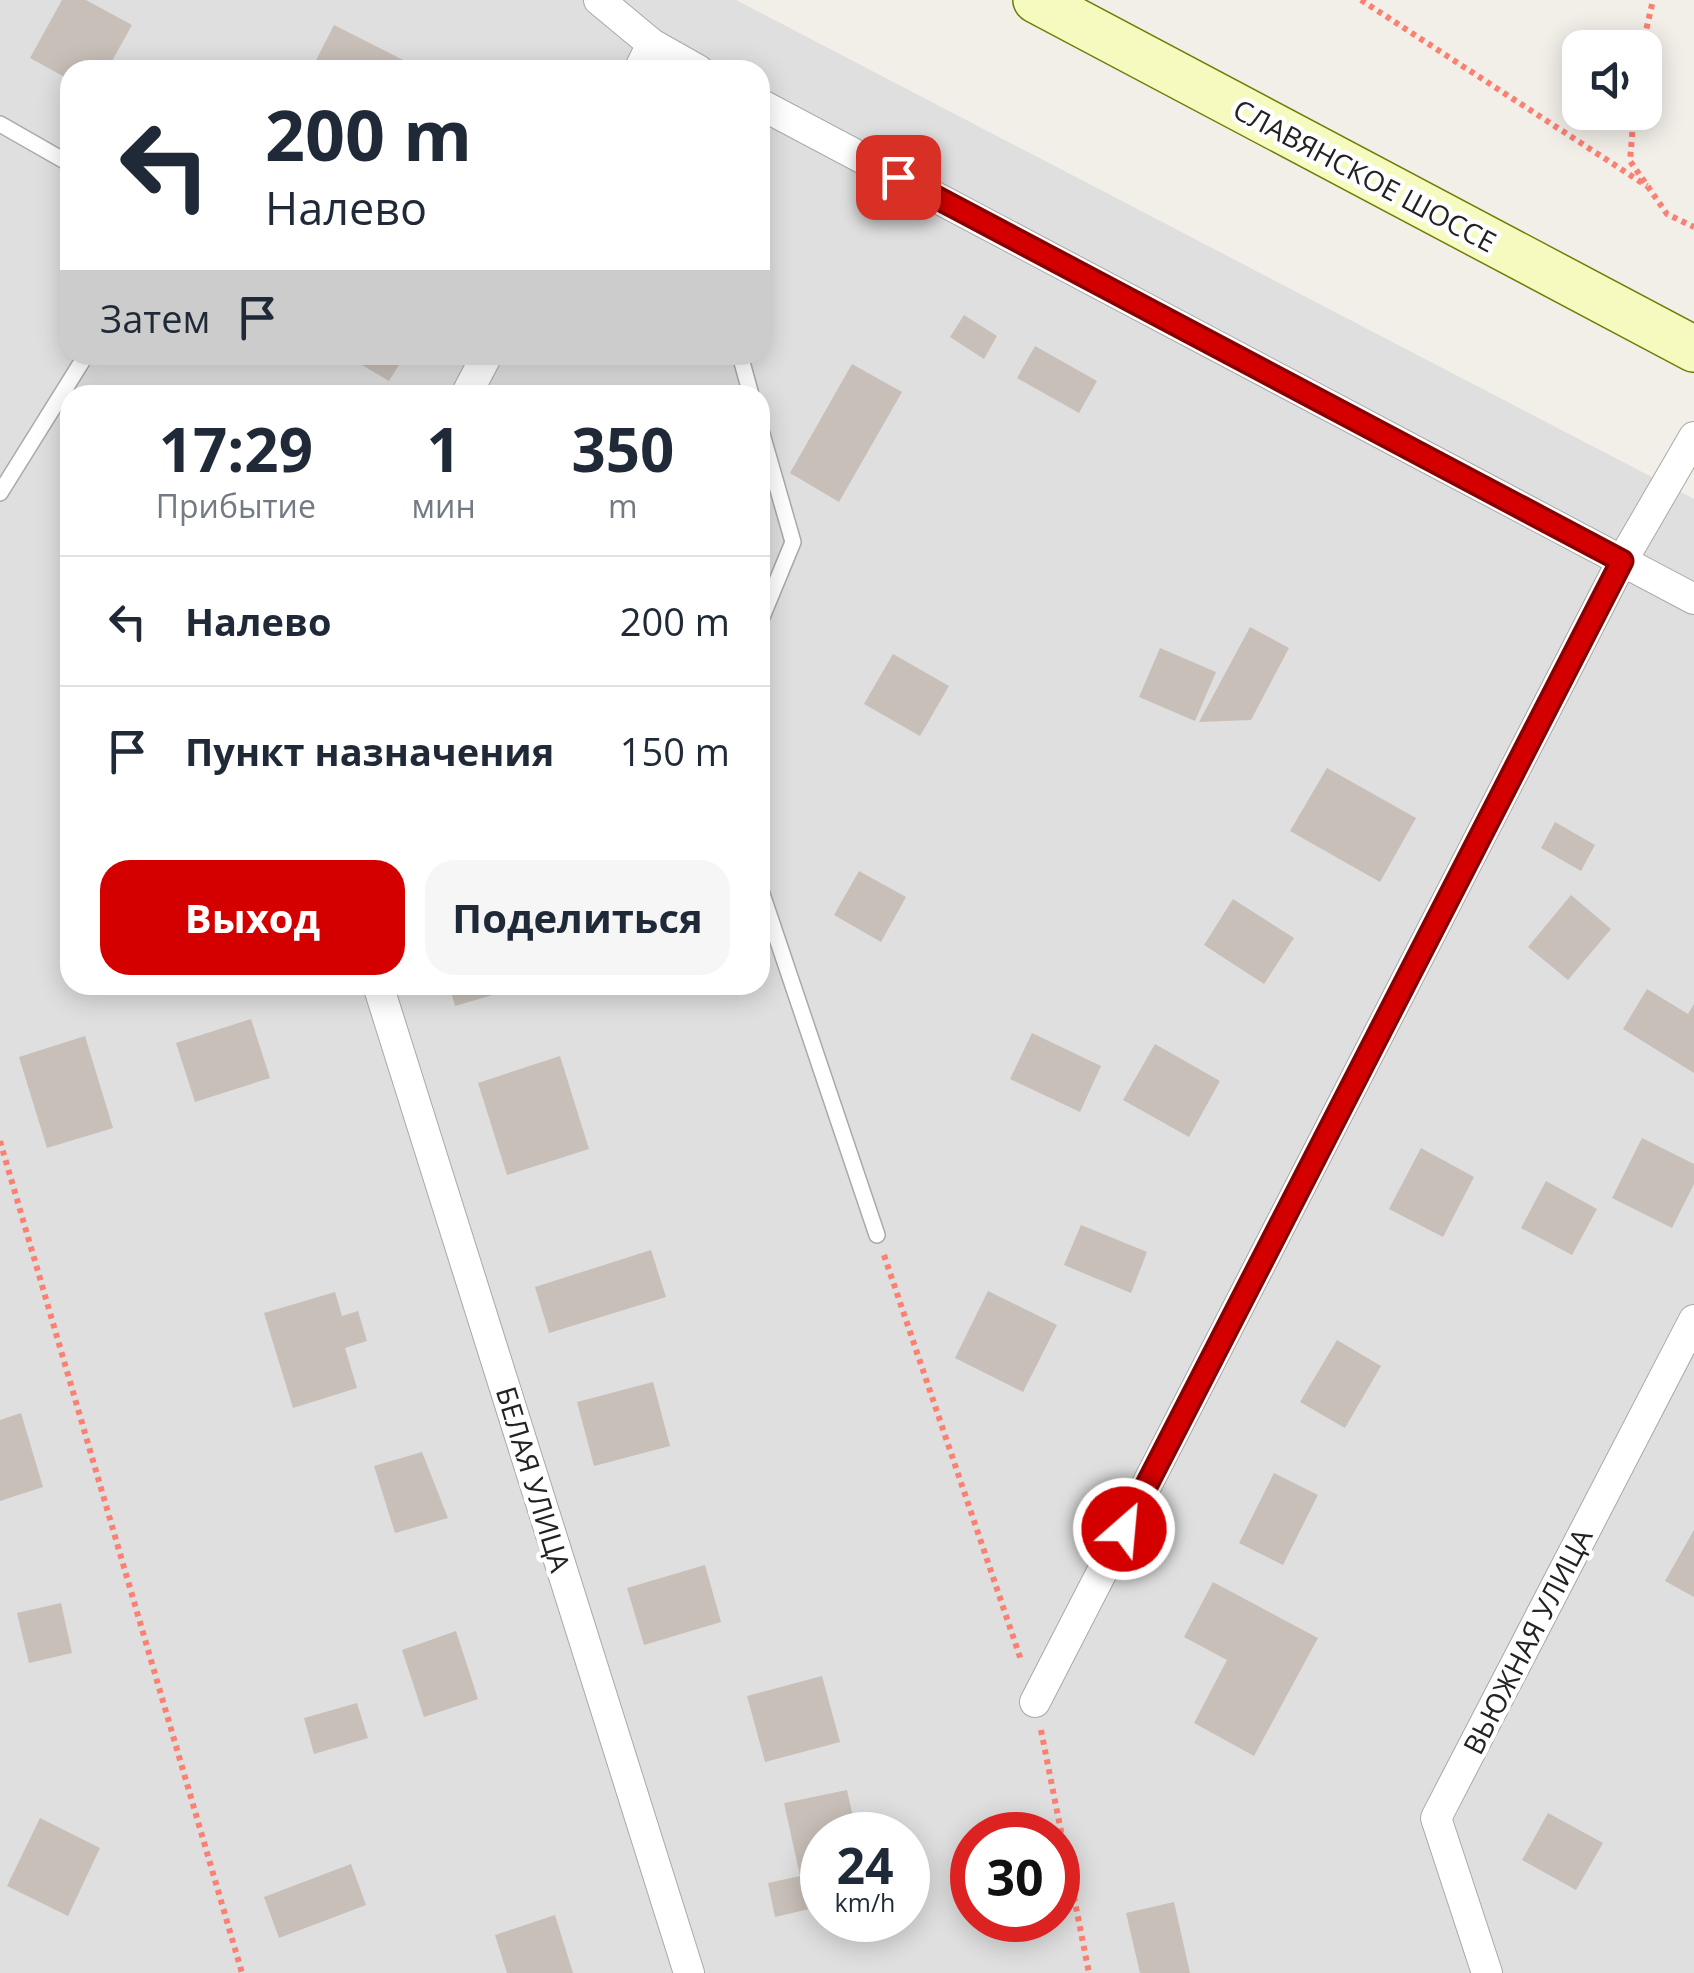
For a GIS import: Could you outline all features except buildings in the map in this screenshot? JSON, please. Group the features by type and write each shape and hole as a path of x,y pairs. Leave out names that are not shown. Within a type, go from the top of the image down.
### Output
{"main road":[{"name":"СЛАВЯНСКОЕ ШОССЕ","path":"1036,0 1694,349"}],"street":[{"path":"599,0 646,57"},
{"path":"770,109 1694,599"},
{"path":"1035,1702 1622,561 1694,437"},
{"name":"БЕЛАЯ УЛИЦА","path":"381,995 689,1973"},
{"name":"ВЬЮЖНАЯ УЛИЦА","path":"1487,1973 1436,1818 1694,1320"}],"lane":[{"path":"0,124 60,158"},
{"path":"0,493 60,397"},
{"path":"770,462 793,542 770,598"},
{"path":"770,918 877,1235"}],"path":[{"path":"1361,0 1647,186"},
{"path":"1646,30 1653,0"},
{"path":"1633,130 1630,161 1667,214 1694,227"},
{"path":"0,1141 242,1973"},
{"path":"877,1235 1035,1702 1089,1973"}],"shaded area":[{"path":"0,0 736,0 1694,499 1694,1973 0,1973"}],"route":[{"path":"898,177 1622,561 1124,1529"}]}
